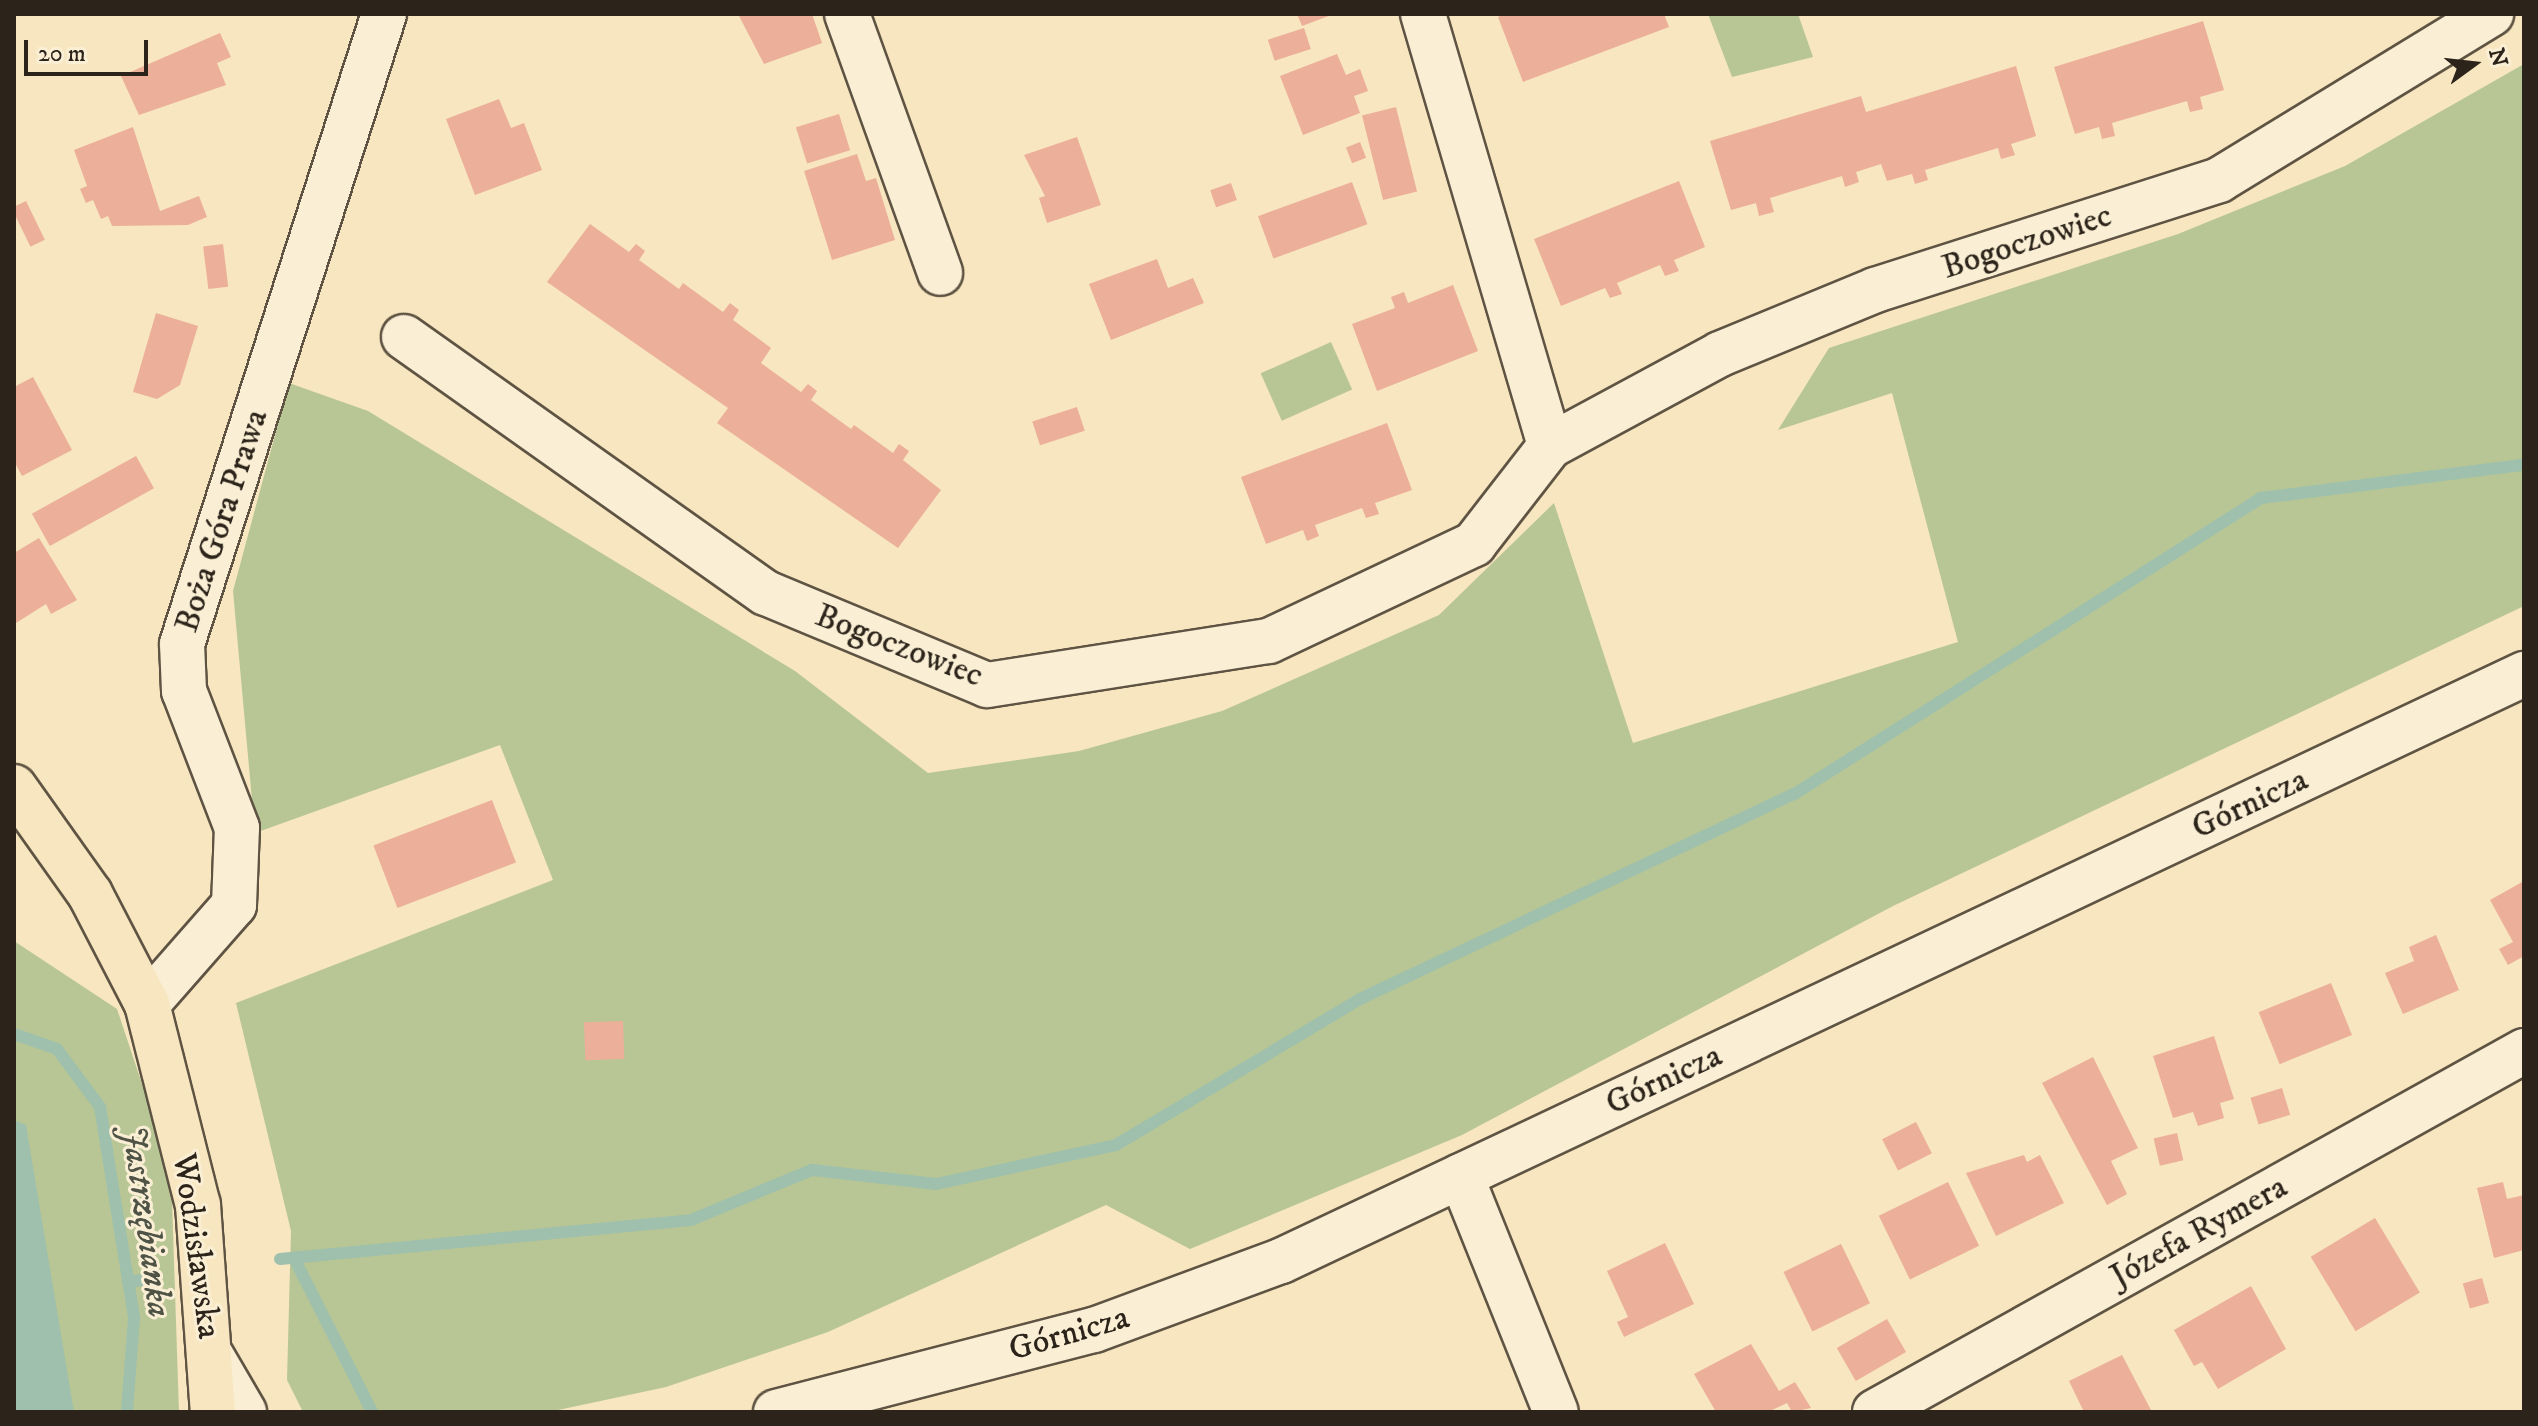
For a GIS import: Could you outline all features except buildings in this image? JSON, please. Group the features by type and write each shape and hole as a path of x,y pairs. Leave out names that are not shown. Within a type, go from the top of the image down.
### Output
{"main road":[{"name":"Wodzisławska","path":"14,787 90,894 147,1004 198,1205 212,1357 213,1412"}],"street":[{"path":"847,14 940,273"},
{"path":"1423,14 1550,446"},
{"name":"Bogoczowiec","path":"404,337 766,593 987,685 1269,641 1474,544 1550,446 1720,354 1875,290 2219,180 2491,14"},
{"name":"Boża Góra Prawa","path":"147,1004 234,905 237,828 184,691 182,644 391,17"},
{"name":"Górnicza","path":"776,1412 1094,1330 1281,1261 2524,674"},
{"name":"Józefa Rymera","path":"1875,1412 2524,1051"},
{"path":"1461,1176 1556,1412"},
{"path":"212,1357 244,1412"}],"shaded area":[{"path":"1708,14 1798,14 1813,57 1732,77"},
{"path":"2524,64 2524,606 1893,906 1462,1135 1190,1249 1106,1205 828,1332 666,1387 549,1412 303,1412 287,1380 291,1231 236,1003 553,880 500,745 255,833 233,591 289,383 368,411 795,671 928,773 1079,751 1222,711 1439,615 1554,503 1633,743 1958,642 1892,393 1778,430 1829,348 2178,234 2345,166"},
{"path":"1331,342 1352,390 1282,421 1261,373"},
{"path":"14,941 117,1009 171,1171 179,1412 14,1412"},
{"path":"14,1120 26,1125 74,1412 14,1412"}],"waterway":[{"path":"280,1259 691,1220 812,1170 936,1184 1116,1145 1360,999 1796,793 2261,498 2524,465"},
{"name":"Jastrzębianka","path":"14,1034 57,1049 100,1107 134,1318 127,1412"},
{"path":"294,1258 372,1412"},
{"path":"128,1282 150,1279"}]}
